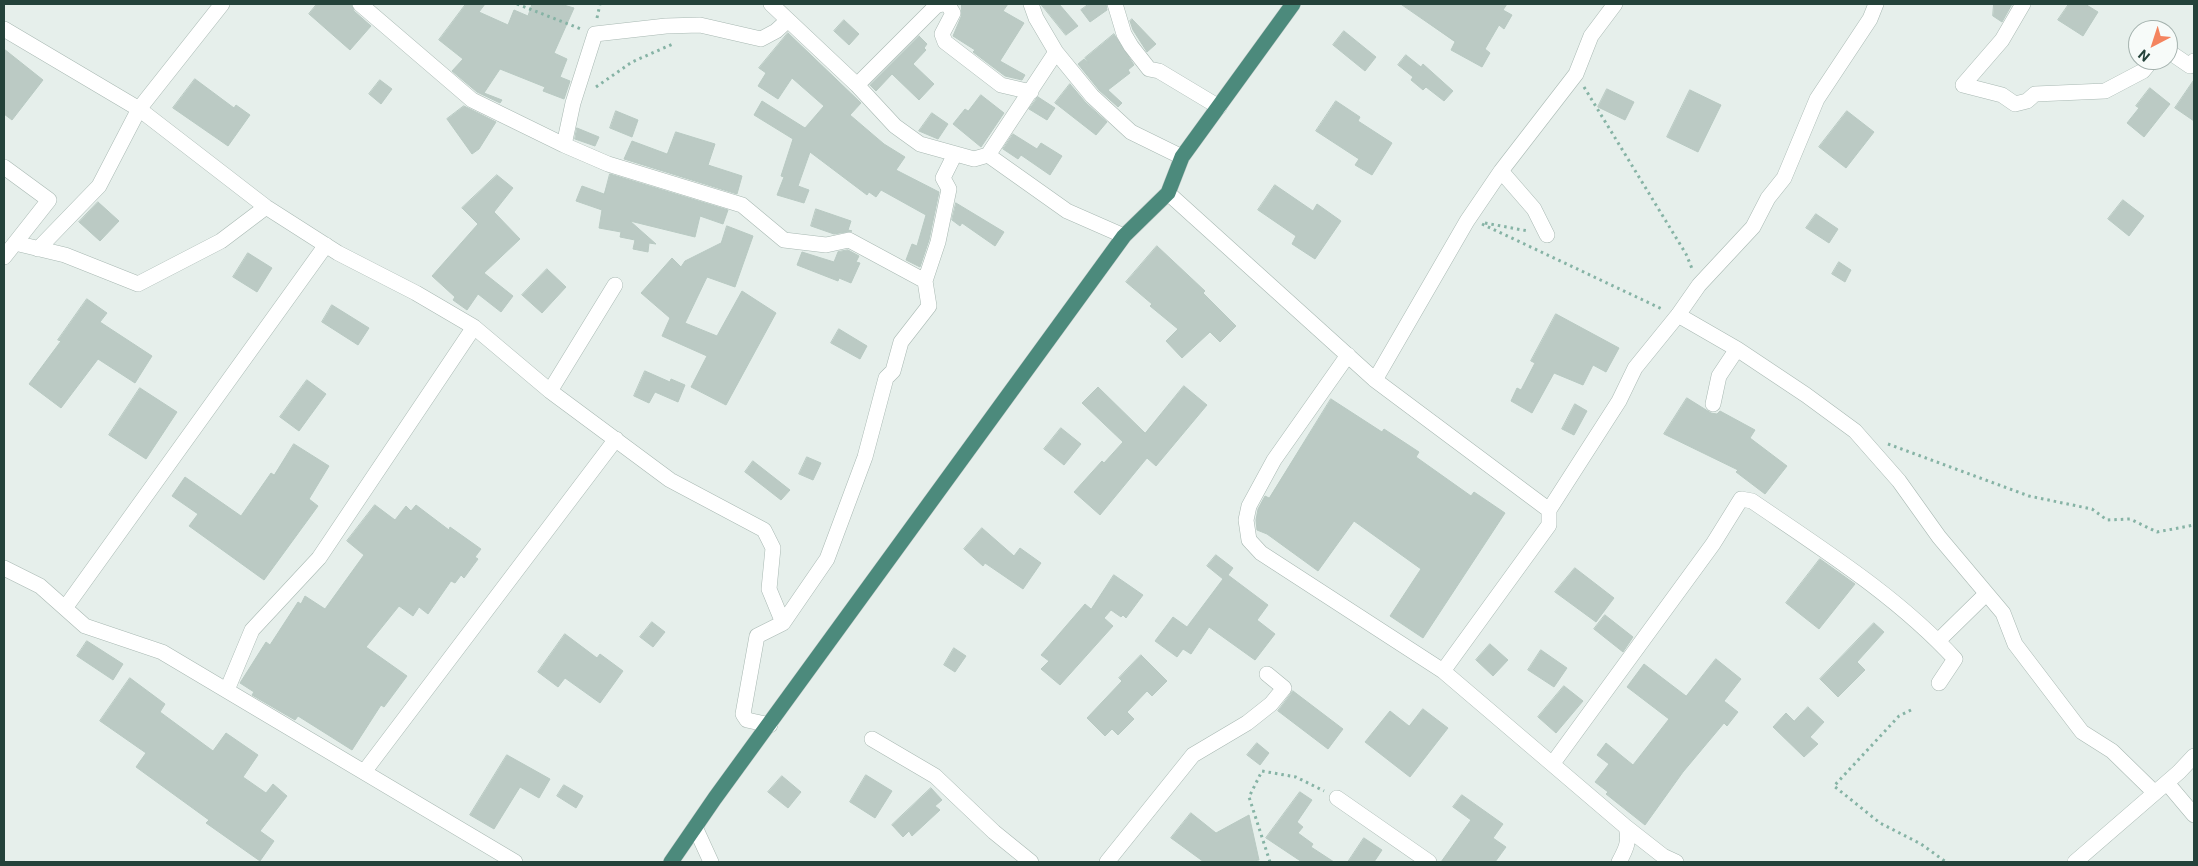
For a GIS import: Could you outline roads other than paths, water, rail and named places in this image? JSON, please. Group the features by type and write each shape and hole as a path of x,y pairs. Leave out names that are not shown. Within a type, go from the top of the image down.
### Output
{"highway":[{"path":"671,862 1124,236 1168,192 1182,157 1294,4"}],"street":[{"path":"38,249 99,186 139,109 222,4"},
{"path":"360,4 472,100 564,145 608,164 742,205 784,240 826,245 849,240 925,281"},
{"path":"771,4 857,86 895,126 920,144 974,159 988,155 1056,52"},
{"path":"857,86 936,6 942,4 948,6 953,14 942,34 945,42 1001,85 1031,92"},
{"path":"1031,4 1036,18 1056,52 1092,96 1131,132 1182,157"},
{"path":"1114,4 1124,34 1149,68 1159,71 1219,107"},
{"path":"1375,380 1467,222 1501,170 1576,74 1591,36 1615,4"},
{"path":"1443,671 1549,525 1549,510 1619,401 1634,368 1678,315 1698,285 1753,227 1768,198 1784,178 1817,99 1870,19 1876,4"},
{"path":"2023,4 2002,40 1963,85 2002,95 2015,104 2028,101 2035,94 2105,91 2144,70"},
{"path":"564,145 573,103 595,34 666,26 700,25 760,39 776,31 788,20"},
{"path":"4,29 139,109 266,207 326,245 416,293 474,327 550,391 670,480 764,530 773,548 769,589 783,623"},
{"path":"2178,58 2190,66 2194,61"},
{"path":"770,725 747,720 743,714 757,636 783,623 827,559 865,457 886,378 892,371 898,349 929,306 925,281 938,242 949,188 943,178 955,154"},
{"path":"988,155 1067,211 1124,236"},
{"path":"4,167 49,200 4,257"},
{"path":"1501,170 1534,209 1547,235"},
{"path":"1168,192 1375,380 1549,510"},
{"path":"15,243 65,255 138,284 221,241 266,207"},
{"path":"65,608 326,245"},
{"path":"550,391 615,285"},
{"path":"1678,315 1737,349 1806,395 1855,431 1899,481 1939,537 2003,613 2015,644 2082,732 2112,751 2194,815"},
{"path":"227,690 252,630 319,558 474,327"},
{"path":"1713,404 1719,376 1737,349"},
{"path":"1348,355 1274,460 1249,506 1246,520 1249,540 1261,553 1443,671 1626,827 1663,856 1676,862"},
{"path":"364,772 616,439"},
{"path":"1553,763 1713,544 1741,499 1752,501 1877,588 1938,641 1955,660 1939,683"},
{"path":"4,568 40,586 85,626 162,652 515,862"},
{"path":"1938,641 1986,594"},
{"path":"1106,862 1194,755 1247,723 1271,704 1284,688 1267,674"},
{"path":"872,739 935,776 994,832 1031,862"},
{"path":"2075,862 2161,788 2194,756"},
{"path":"1337,798 1429,862"},
{"path":"695,827 711,862"},
{"path":"1619,862 1629,838 1626,827"}]}
